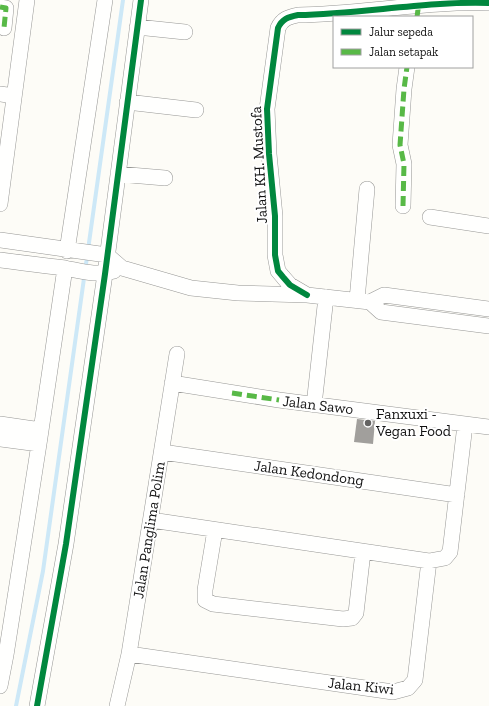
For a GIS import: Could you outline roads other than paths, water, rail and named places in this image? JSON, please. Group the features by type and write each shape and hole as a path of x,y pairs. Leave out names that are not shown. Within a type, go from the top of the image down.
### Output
{"street":[{"path":"0,204 7,95 23,30 27,0"},
{"path":"74,252 106,0"},
{"path":"37,706 66,544 104,255 118,174 141,0"},
{"name":"Jalan KH. Mustofa","path":"307,295 290,285 278,271 275,255 275,216 269,154 267,109 278,28 280,23 288,16 489,3"},
{"path":"0,7 6,8 2,28 23,30"},
{"path":"137,27 185,32"},
{"path":"403,206 404,164 400,145 407,68"},
{"path":"128,102 196,110"},
{"path":"118,174 165,178"},
{"path":"363,301 367,189"},
{"path":"430,218 489,226"},
{"path":"0,240 74,252 104,255 122,268 191,288 238,293 307,295 363,301 384,295 489,309"},
{"path":"31,264 26,258 27,249 36,246"},
{"path":"0,260 102,274 122,268"},
{"path":"0,686 3,655 40,437 71,270"},
{"path":"314,405 326,297"},
{"path":"363,301 380,312 489,326"},
{"name":"Jalan Panglima Polim","path":"118,706 129,654 177,354"},
{"name":"Jalan Sawo","path":"172,384 232,394 489,427"},
{"path":"0,424 40,437"},
{"path":"151,520 429,561 445,558 450,552 465,424"},
{"path":"0,439 40,437"},
{"name":"Jalan Kedondong","path":"162,452 457,494"},
{"path":"215,530 204,590 205,600 213,604 343,619 352,618 356,613 363,552"},
{"name":"Jalan Kiwi","path":"129,654 393,692 408,688 415,680 429,561"}],"waterway":[{"path":"16,706 43,571 123,0"}],"place":[{"name":"Fanxuxi - Vegan Food","path":"368,423"}]}
